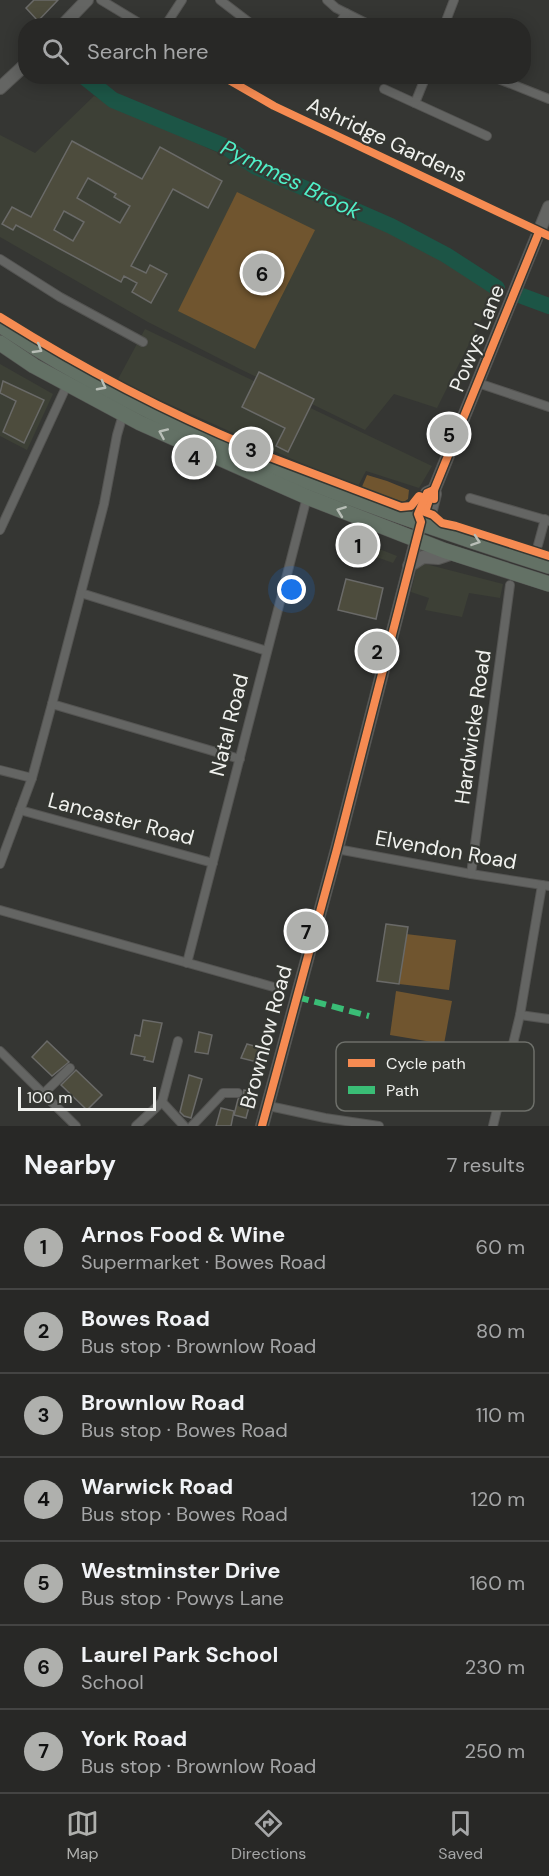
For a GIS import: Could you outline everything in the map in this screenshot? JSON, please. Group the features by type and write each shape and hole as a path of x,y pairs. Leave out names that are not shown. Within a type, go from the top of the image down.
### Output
{"highway":[{"path":"0,325 125,406 307,497 453,553 511,578 549,584"},
{"path":"0,343 33,366 67,385 223,444 347,497 549,566"}],"main road":[{"path":"70,18 87,0"},
{"path":"0,88 18,71"},
{"name":"Powys Lane","path":"416,539 421,522 418,514 424,499 427,493 434,490 478,383 544,234 549,207"},
{"path":"347,497 367,509 410,526 414,529 416,539"},
{"name":"Brownlow Road","path":"262,1126 337,849 416,539"},
{"path":"409,566 423,558 438,558 453,553"}],"street":[{"path":"101,0 131,18"},
{"path":"170,18 182,0"},
{"path":"220,0 244,18"},
{"path":"327,0 356,18"},
{"path":"447,18 454,0"},
{"path":"343,18 346,13"},
{"name":"Ashridge Gardens","path":"236,84 274,106 544,234"},
{"path":"415,103 423,84"},
{"path":"511,84 549,99"},
{"path":"384,89 487,136"},
{"path":"0,259 60,297 143,342"},
{"path":"478,383 549,407"},
{"path":"0,530 67,385"},
{"path":"0,864 32,778 104,504 125,406"},
{"name":"Natal Road","path":"187,963 307,497"},
{"path":"470,498 547,520 537,545"},
{"name":"Hardwicke Road","path":"471,874 511,578"},
{"path":"81,593 267,651"},
{"path":"52,704 240,759"},
{"path":"0,770 32,778"},
{"name":"Lancaster Road","path":"20,810 213,863"},
{"name":"Elvendon Road","path":"337,849 471,874 546,885"},
{"path":"513,1042 546,885"},
{"path":"0,910 277,988"},
{"path":"520,1015 549,1019"},
{"path":"136,1126 162,1102 178,1041"},
{"path":"0,1051 76,1126"},
{"path":"44,1094 70,1068"},
{"path":"192,1126 223,1093 238,1093"},
{"path":"162,1102 184,1126"},
{"path":"269,1106 379,1126"},
{"path":"493,1126 497,1111"}],"shaded area":[{"path":"94,96 347,212 441,259 494,294 437,408 394,394 365,430 148,322 0,237 0,135 35,153"},
{"path":"237,192 315,230 255,349 178,311"},
{"path":"145,329 432,466 419,488 366,471 357,488 117,381"},
{"path":"0,364 53,394 27,450 0,436"},
{"path":"367,475 409,490 408,499 402,503 361,489"},
{"path":"347,536 397,556 393,563 343,545"},
{"path":"418,562 503,584 500,598 469,593 462,617 425,610 429,598 411,592"},
{"path":"406,934 456,940 449,990 399,984"},
{"path":"396,991 452,1001 444,1042 390,1035"}],"building":[{"path":"34,0 58,0 41,18 35,18 26,8"},
{"path":"72,141 142,179 160,147 222,181 208,208 173,189 131,266 146,273 150,265 167,274 151,303 132,292 137,283 124,276 121,282 16,225 13,230 2,224 12,207 31,217","holes":["88,178 116,194 114,197 130,206 120,223 77,198","64,211 84,222 73,241 54,230"]},
{"path":"259,372 314,399 288,452 276,446 285,428 242,407"},
{"path":"3,381 44,400 24,443 3,432 16,401 0,393"},
{"path":"346,579 383,588 376,619 338,610"},
{"path":"386,924 408,927 399,984 377,981"},
{"path":"143,1020 162,1023 153,1062 144,1060 145,1057 131,1054 135,1035 140,1036"},
{"path":"199,1032 212,1035 208,1054 195,1052"},
{"path":"47,1041 69,1062 52,1076 32,1057"},
{"path":"247,1044 261,1048 257,1062 241,1058"},
{"path":"76,1070 102,1095 87,1110 61,1085"},
{"path":"189,1075 202,1079 191,1118 180,1112"},
{"path":"244,1090 253,1092 246,1118 234,1115 238,1099 243,1097"},
{"path":"221,1108 234,1111 231,1126 216,1126"}],"waterway":[{"name":"Pymmes Brook","path":"93,84 113,100 224,146 256,167 391,226 446,255 497,288"},
{"name":"Pymmes Brook","path":"522,296 549,306"}],"marked path":[{"path":"297,997 369,1016"}],"cycle path":[{"path":"236,84 274,106 549,236"},
{"path":"434,499 434,490 539,232"},
{"path":"0,317 122,387 185,419 250,447 255,447 267,456 401,507 411,506 419,496 429,500 425,512 433,515 442,523 549,556"},
{"path":"262,1126 337,849 421,522 418,514 427,493 434,490"}],"place":[{"name":"Laurel Park School","path":"262,273"},
{"name":"Westminster Drive","path":"449,434"},
{"name":"Brownlow Road","path":"251,449"},
{"name":"Warwick Road","path":"194,457"},
{"name":"Arnos Food & Wine","path":"358,545"},
{"name":"Bowes Road","path":"377,651"},
{"name":"York Road","path":"306,931"}]}
